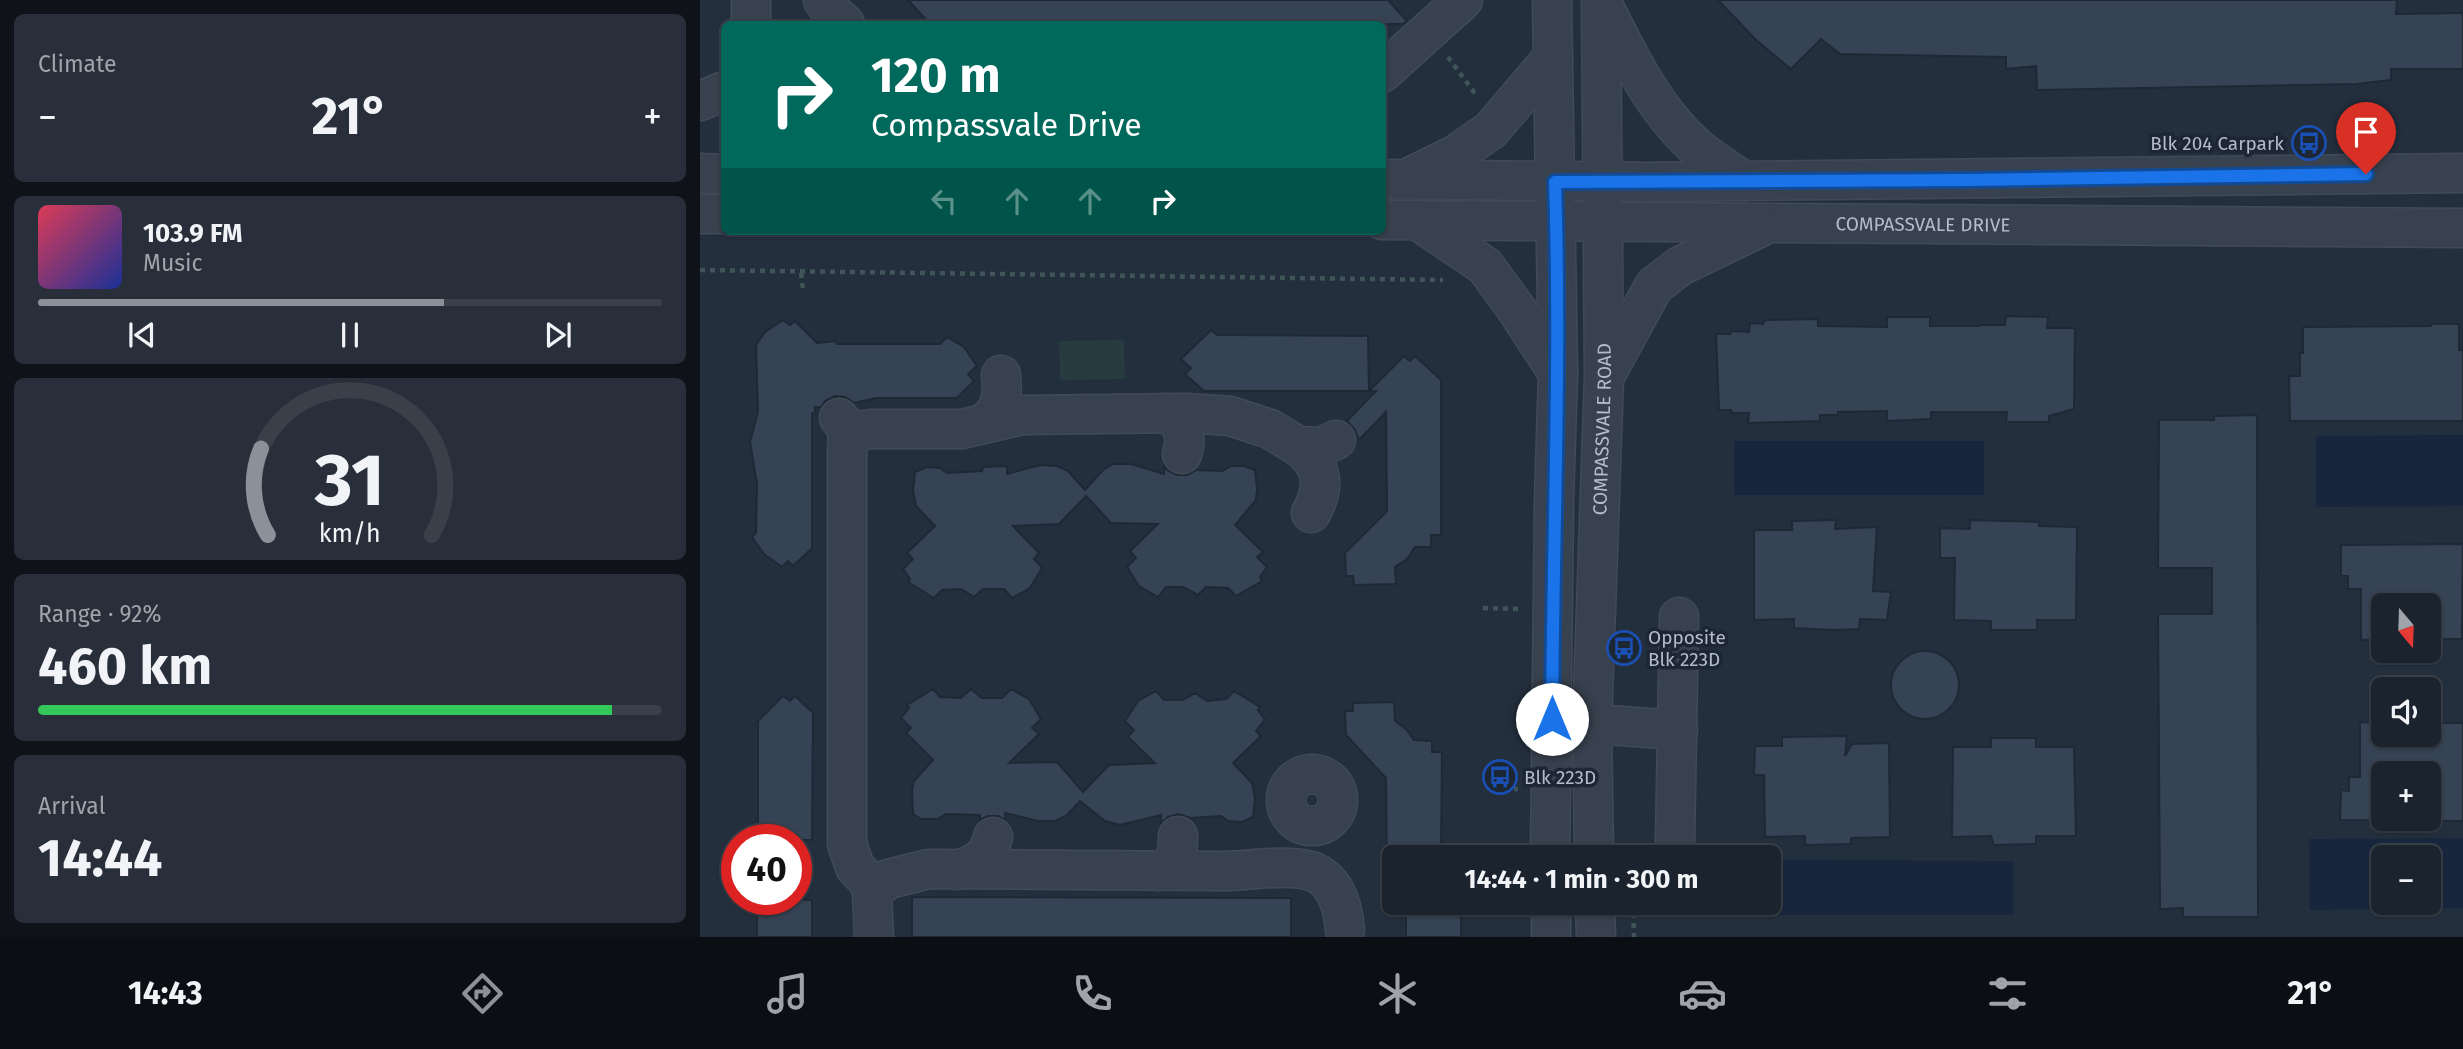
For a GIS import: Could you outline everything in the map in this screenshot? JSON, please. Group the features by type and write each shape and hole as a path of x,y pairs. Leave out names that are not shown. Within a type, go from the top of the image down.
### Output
{"street":[{"path":"751,0 751,21"},
{"path":"823,0 842,21"},
{"path":"1386,69 1463,0"},
{"path":"1550,845 1558,373 1552,0"},
{"path":"1601,1 1634,68 1671,121 1695,146 1744,181"},
{"name":"COMPASSVALE ROAD","path":"1594,845 1592,724 1604,377 1601,1"},
{"path":"1394,179 1455,155 1484,135 1553,57"},
{"path":"700,101 721,93"},
{"path":"700,173 721,174"},
{"path":"1394,179 1603,182 2463,173"},
{"path":"700,214 721,214"},
{"path":"1400,220 1485,266 1558,373"},
{"name":"COMPASSVALE DRIVE","path":"1400,220 2463,228"},
{"path":"1604,377 1654,285 1680,266 1769,222"},
{"path":"979,436 1002,400 1001,375"},
{"path":"1165,413 1174,416 1184,431 1185,444 1182,454"},
{"path":"874,937 872,892 869,883 850,858 845,823 847,450 844,429 858,432 870,429 979,436 1022,415 1165,413 1230,416 1270,429 1310,455 1318,466 1319,492 1311,513"},
{"path":"1298,446 1309,448 1336,440"},
{"path":"1675,845 1679,617"},
{"path":"1592,724 1678,730"},
{"path":"872,892 888,878 929,869 1240,871 1300,868 1314,863 1325,854 1336,831 1338,800 1333,785 1320,775 1311,774 1295,780 1286,794 1280,836 1274,847 1256,866 1240,871"},
{"path":"1158,871 1172,864 1178,847 1178,836"},
{"path":"957,870 979,861 991,845 993,837"},
{"path":"1300,868 1316,873 1331,884 1341,905 1345,930"},
{"path":"1551,915 1551,937"},
{"path":"1595,915 1596,937"}],"path":[{"path":"1429,31 1478,99"},
{"path":"700,270 1441,279 1452,285"},
{"path":"801,273 803,290"},
{"path":"1633,915 1634,937"}],"green space":[{"path":"1124,340 1125,379 1060,380 1059,341"}],"water":[{"path":"2463,435 2463,506 2316,507 2316,436"},
{"path":"1734,441 1984,441 1984,495 1734,495"},
{"path":"2463,838 2463,908 2441,908 2441,845 2371,845 2371,909 2310,910 2309,839"},
{"path":"1781,860 2013,861 2013,915 1781,915"}],"building":[{"path":"908,0 1388,0 1407,21 1403,24 1386,24 1386,21 927,21"},
{"path":"1718,0 2397,0 2396,14 2463,13 2463,69 2391,69 2391,80 2356,84 2037,90 2036,66 2006,69 2006,57 1840,54 1821,39 1791,69 1756,40"},
{"path":"2006,316 2048,317 2047,328 2075,328 2074,409 2049,416 2049,422 2006,422 2007,412 1931,412 1931,419 1887,421 1887,411 1838,412 1838,415 1820,415 1820,421 1748,423 1749,413 1719,410 1716,334 1749,332 1750,323 1763,324 1765,320 1818,319 1818,326 1887,327 1887,317 1930,317 1930,326 1979,326 2005,325"},
{"path":"783,320 790,325 795,321 817,343 836,341 837,344 940,344 947,337 964,347 977,366 968,374 974,381 957,398 876,398 854,403 845,397 835,396 825,401 821,407 815,407 815,413 812,413 812,548 793,566 788,561 782,567 764,554 752,537 756,533 757,484 750,442 758,412 756,345 765,332"},
{"path":"2459,324 2459,350 2463,350 2463,421 2290,421 2289,376 2300,376 2303,327"},
{"path":"1211,330 1217,335 1368,336 1369,391 1204,391 1185,374 1191,368 1181,359"},
{"path":"1404,356 1410,361 1415,356 1441,380 1441,535 1431,535 1431,547 1415,547 1407,559 1395,567 1396,584 1354,585 1353,576 1346,576 1345,553 1387,511 1386,412 1359,440 1347,421 1376,391 1369,391"},
{"path":"2257,415 2258,917 2183,917 2183,908 2160,909 2158,614 2212,614 2212,568 2158,568 2159,420 2214,420 2214,416"},
{"path":"1113,464 1131,464 1164,474 1164,465 1167,470 1177,475 1187,475 1196,470 1222,471 1231,466 1244,466 1255,470 1256,500 1235,525 1263,552 1257,557 1267,567 1260,577 1262,581 1236,596 1228,588 1206,587 1198,595 1183,587 1166,587 1158,597 1139,586 1127,567 1136,558 1130,551 1158,524 1111,523 1086,496 1059,524 1013,526 1039,553 1034,559 1042,568 1030,588 1012,598 1004,589 983,589 974,597 961,589 942,590 934,598 908,582 910,579 903,569 913,559 907,553 935,526 916,506 913,491 915,472 927,467 940,468 947,473 1007,466 1007,474 1040,465 1057,466 1068,471 1085,490 1103,470"},
{"path":"1836,520 1835,529 1877,527 1873,591 1891,592 1887,620 1860,619 1859,629 1832,630 1794,628 1794,619 1754,620 1754,530 1792,530 1792,521"},
{"path":"1970,520 2039,522 2039,526 2077,527 2076,620 2037,620 2037,630 1991,630 1991,621 1954,620 1955,558 1940,558 1940,528 1970,529"},
{"path":"2463,544 2462,639 2441,639 2441,593 2371,593 2371,640 2361,640 2361,589 2348,589 2348,576 2341,576 2341,545"},
{"path":"1925,651 1938,654 1949,661 1956,672 1959,685 1956,698 1949,709 1938,716 1925,719 1912,716 1901,709 1894,698 1891,685 1894,672 1901,661 1912,654"},
{"path":"933,689 940,697 961,698 971,689 982,698 1002,698 1011,689 1029,699 1041,719 1032,728 1039,734 1009,763 1057,762 1083,792 1109,765 1155,763 1128,737 1134,730 1125,721 1138,701 1156,691 1164,700 1183,700 1195,693 1207,701 1226,699 1234,691 1260,707 1258,710 1265,720 1256,731 1261,736 1233,763 1252,783 1255,798 1253,817 1242,822 1228,821 1221,816 1190,818 1178,814 1161,823 1161,815 1120,825 1105,821 1080,801 1066,816 1055,821 1038,821 1005,813 1005,820 998,816 988,816 980,820 980,815 946,814 938,819 921,819 913,814 912,790 914,781 933,760 906,733 911,728 901,718 909,708 907,705"},
{"path":"783,696 790,701 795,696 813,713 812,840 812,824 758,824 758,721"},
{"path":"1394,702 1395,721 1406,729 1414,740 1432,741 1432,752 1442,752 1441,845 1387,845 1386,778 1346,735 1345,711 1353,711 1353,703"},
{"path":"2360,722 2371,722 2371,747 2441,747 2441,723 2463,723 2463,821 2441,821 2441,761 2371,761 2371,820 2340,820 2341,790 2349,791 2349,777 2360,777"},
{"path":"1847,736 1845,756 1852,744 1889,743 1890,837 1851,838 1851,844 1805,845 1805,836 1765,837 1764,775 1754,775 1755,746 1782,746 1782,737"},
{"path":"1991,738 2036,738 2036,747 2074,747 2076,836 2036,836 2036,844 1994,845 1991,836 1952,837 1953,747 1991,747"},
{"path":"912,897 1291,898 1291,937 912,937"},
{"path":"757,915 812,915 812,937 757,937"},
{"path":"1406,915 1461,915 1461,937 1406,937"}],"place":[{"name":"Blk 204 Carpark","path":"2309,143"},
{"name":"Opposite Blk 223D","path":"1624,648"},
{"name":"Blk 223D","path":"1500,777"}],"route":[{"path":"1552,719 1558,373 1555,182 2366,174"}]}
